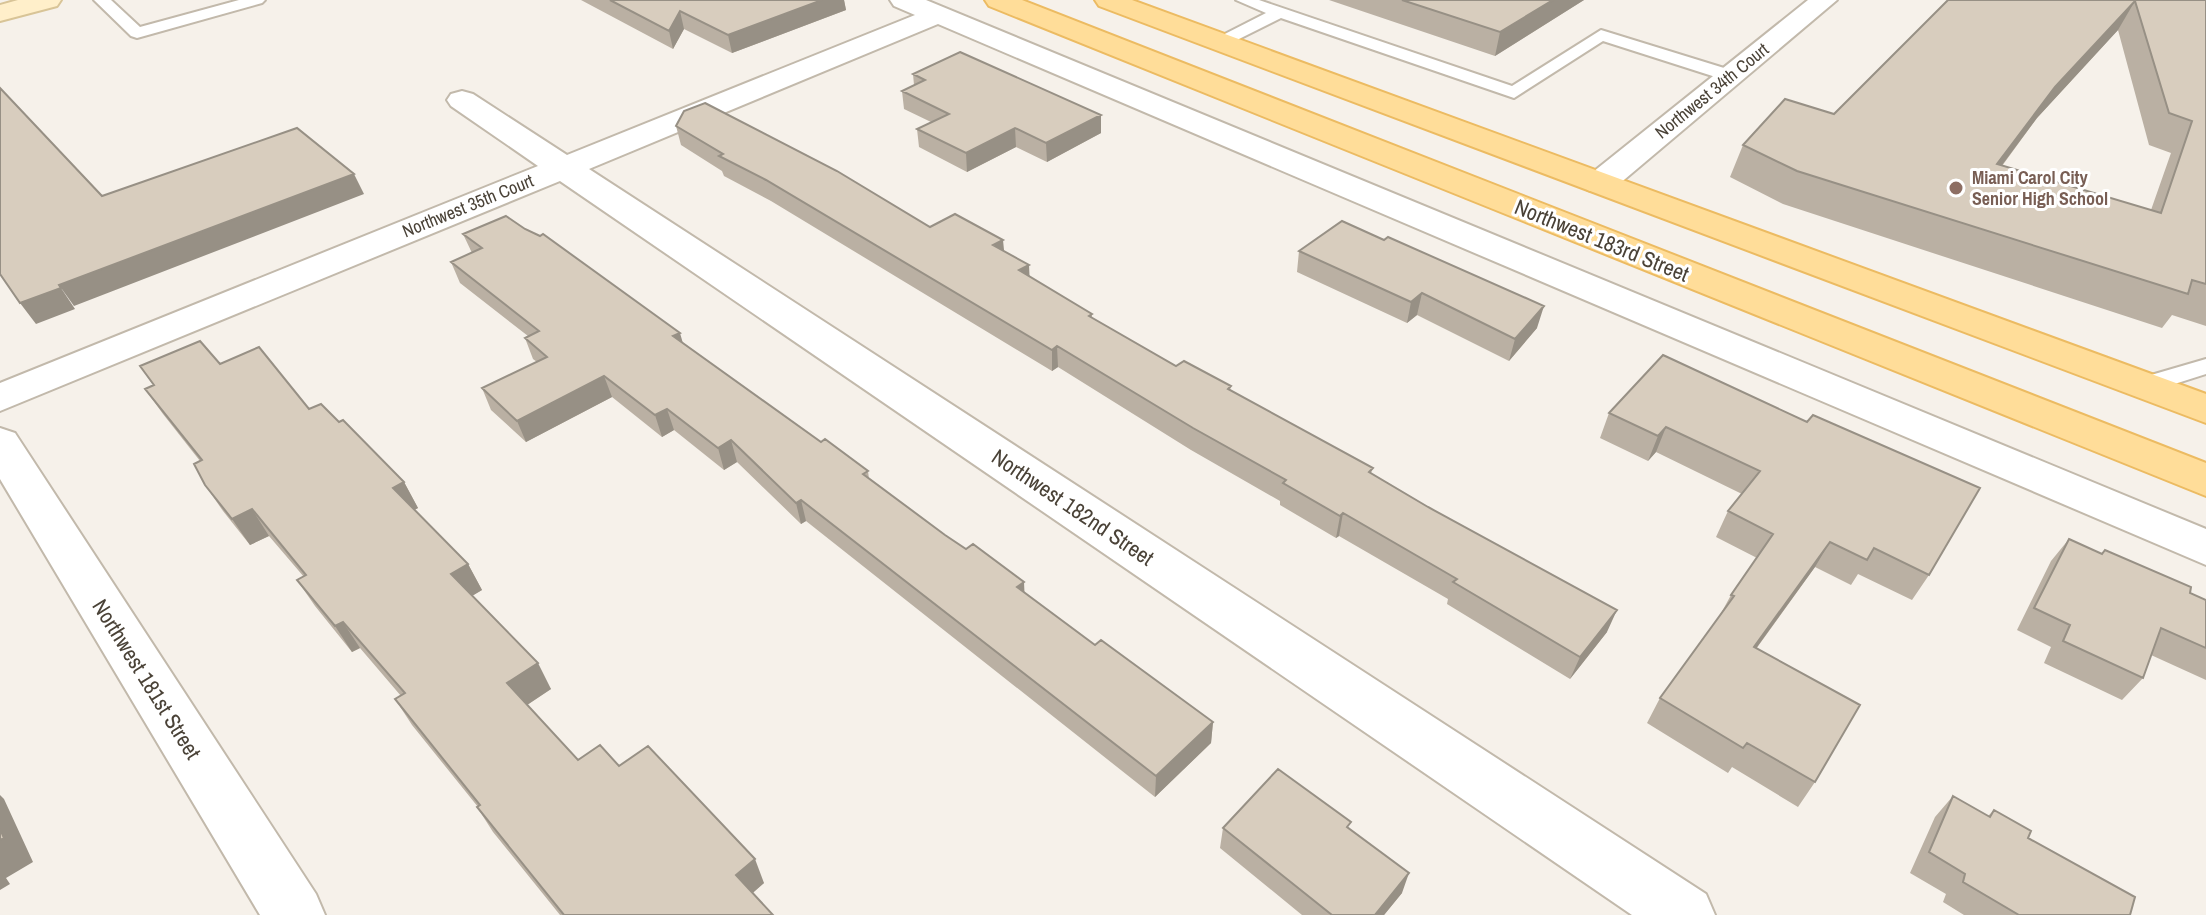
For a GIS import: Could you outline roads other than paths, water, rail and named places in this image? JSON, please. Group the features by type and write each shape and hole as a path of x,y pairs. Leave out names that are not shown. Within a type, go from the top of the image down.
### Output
{"main road":[{"path":"0,13 48,0"},
{"name":"Northwest 183rd Street","path":"998,0 2206,480"},
{"path":"1108,0 2206,409"},
{"path":"1438,175 1526,185 1600,183"}],"street":[{"path":"903,0 2206,548"},
{"name":"Northwest 34th Court","path":"1600,183 1824,0"},
{"name":"Northwest 35th Court","path":"0,398 937,15"},
{"name":"Northwest 182nd Street","path":"462,100 1684,915"},
{"name":"Northwest 181st Street","path":"0,443 294,915"}],"lane":[{"path":"102,0 137,33 257,0"},
{"path":"1244,0 1514,93 1601,35 1731,76"},
{"path":"1221,42 1280,12"},
{"path":"2143,386 2206,366"}],"place":[{"name":"Miami Carol City Senior High School","path":"1956,188"}]}
